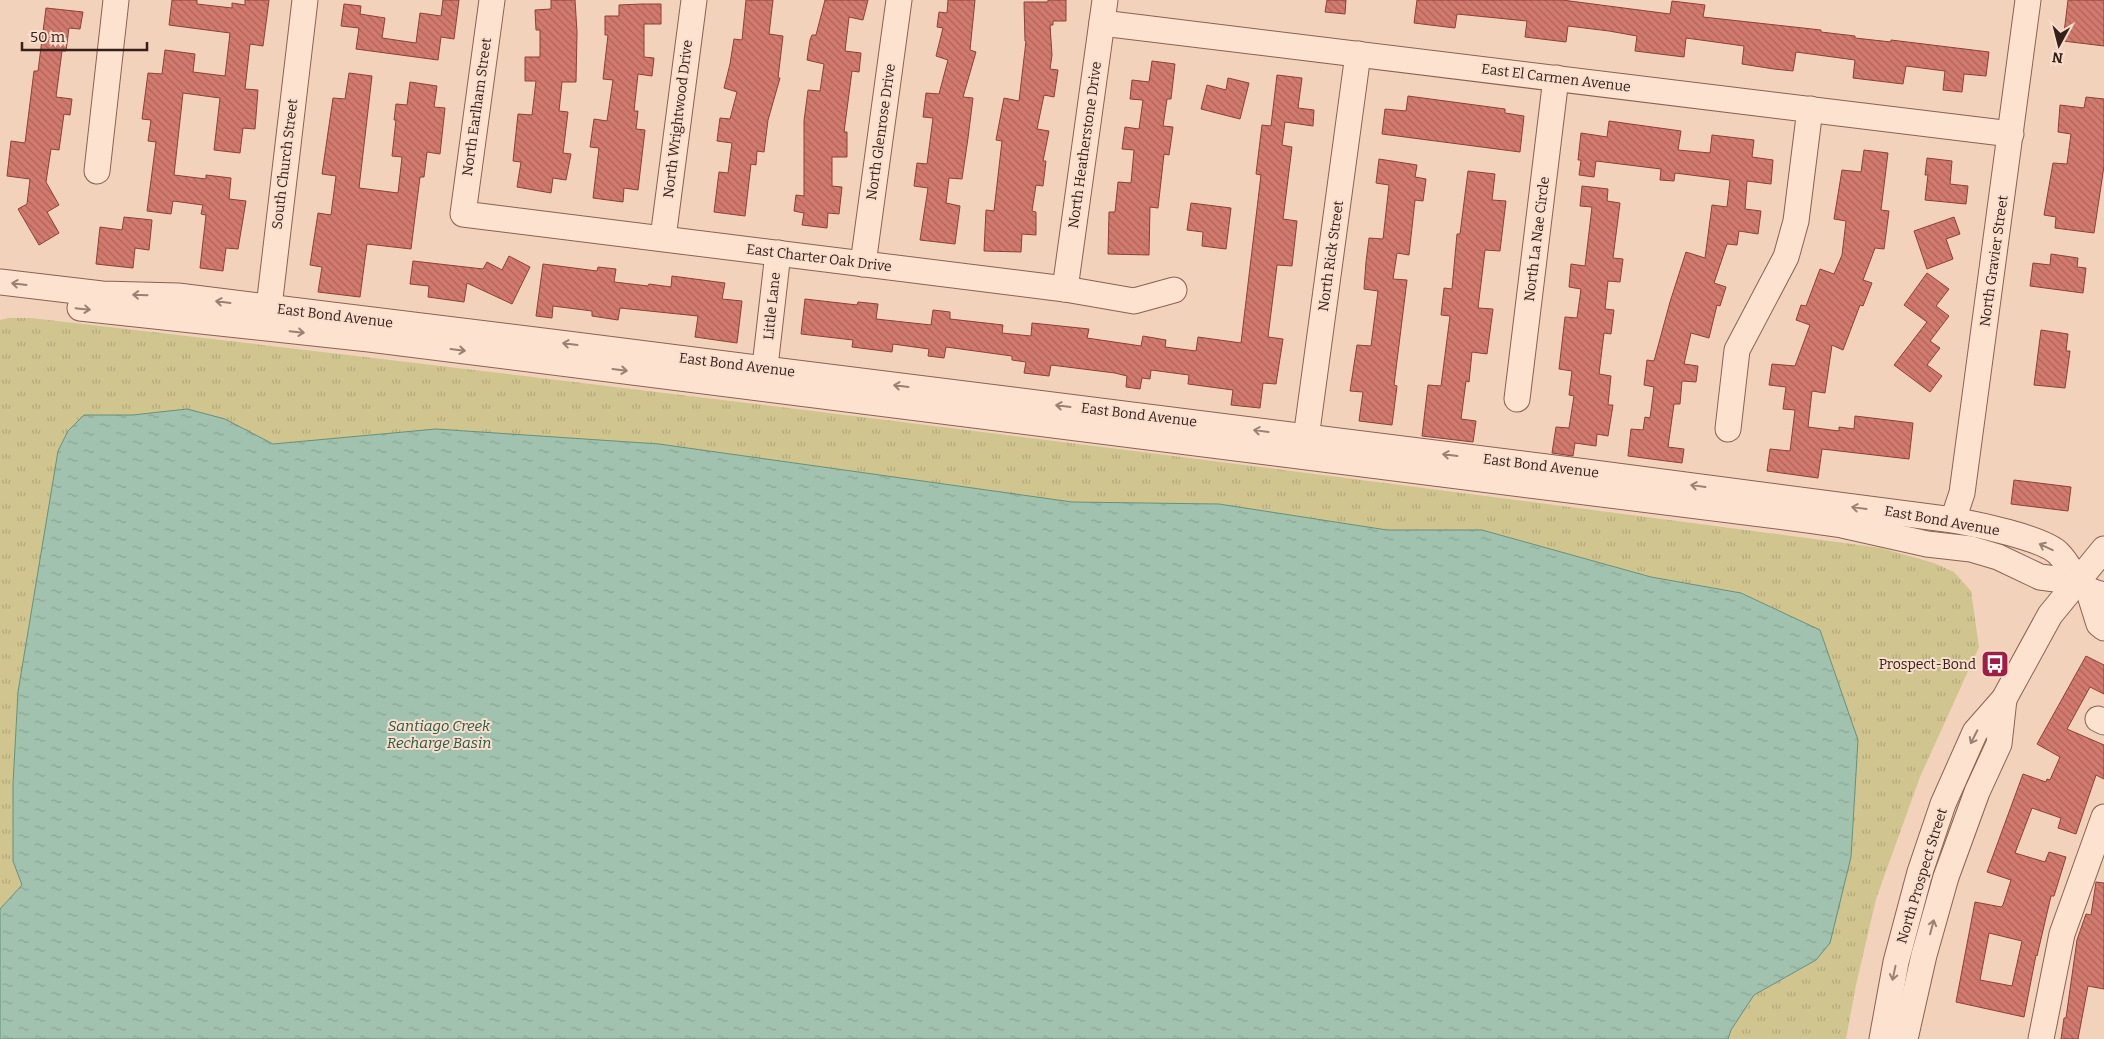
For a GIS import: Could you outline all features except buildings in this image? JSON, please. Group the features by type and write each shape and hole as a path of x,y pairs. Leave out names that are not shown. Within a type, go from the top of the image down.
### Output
{"street":[{"path":"97,171 116,0"},
{"name":"South Church Street","path":"268,318 305,0"},
{"name":"North Earlham Street","path":"463,214 492,0"},
{"name":"North Wrightwood Drive","path":"662,238 694,0"},
{"name":"North Glenrose Drive","path":"863,264 899,0"},
{"name":"North Gravier Street","path":"1952,520 1962,493 2028,0"},
{"name":"East El Carmen Avenue","path":"1103,12 1358,54 2011,134"},
{"name":"North Heatherstone Drive","path":"1065,289 1103,12"},
{"name":"North Rick Street","path":"1305,447 1358,54"},
{"name":"North La Nae Circle","path":"1517,399 1556,78"},
{"path":"1728,429 1737,350 1786,257 1796,221 1810,109"},
{"name":"East Charter Oak Drive","path":"463,214 1065,289 1134,300 1174,290"},
{"name":"Little Lane","path":"763,379 778,253"},
{"name":"East Bond Avenue","path":"0,282 102,294 178,296 268,318 368,339 763,379 1305,447 1842,525 1927,544 1971,549 1998,557 2040,577 2090,590"},
{"name":"East Bond Avenue","path":"0,299 268,318"},
{"name":"East Bond Avenue","path":"1305,447 1586,472 1952,520 2000,530 2034,541 2058,552 2090,590"},
{"name":"North Prospect Street","path":"1882,1039 1896,962 1932,834 1976,732 2004,699 2011,683 2050,615 2090,590 2104,548"},
{"path":"2090,590 2099,624 2104,628"},
{"name":"North Prospect Street","path":"1905,1039 1924,955 1946,877 1977,792 1999,744 2004,699"},
{"path":"2041,1039 2062,934 2103,821"}],"green space":[{"path":"31,318 726,400 1419,487 1881,548 1934,563 1954,572 1971,591 1979,647 1920,777 1876,899 1856,985 1846,1039 1728,1039 1731,1030 1754,995 1816,960 1851,857 1858,740 1820,630 1742,593 1651,577 1482,530 1387,530 1219,504 1072,502 436,429 273,444 225,419 85,415 68,431 58,451 18,692 13,784 13,861 22,885 0,909 0,320"}],"water":[{"name":"Santiago Creek Recharge Basin","path":"187,409 225,419 273,444 436,429 659,444 1072,502 1219,504 1387,530 1482,530 1651,577 1741,593 1820,630 1858,740 1851,857 1830,943 1816,960 1754,995 1731,1030 1728,1039 0,1039 0,909 22,885 13,861 13,784 18,692 58,451 68,431 84,415 133,415"}],"place":[{"name":"Prospect-Bond","path":"1995,664"}]}
